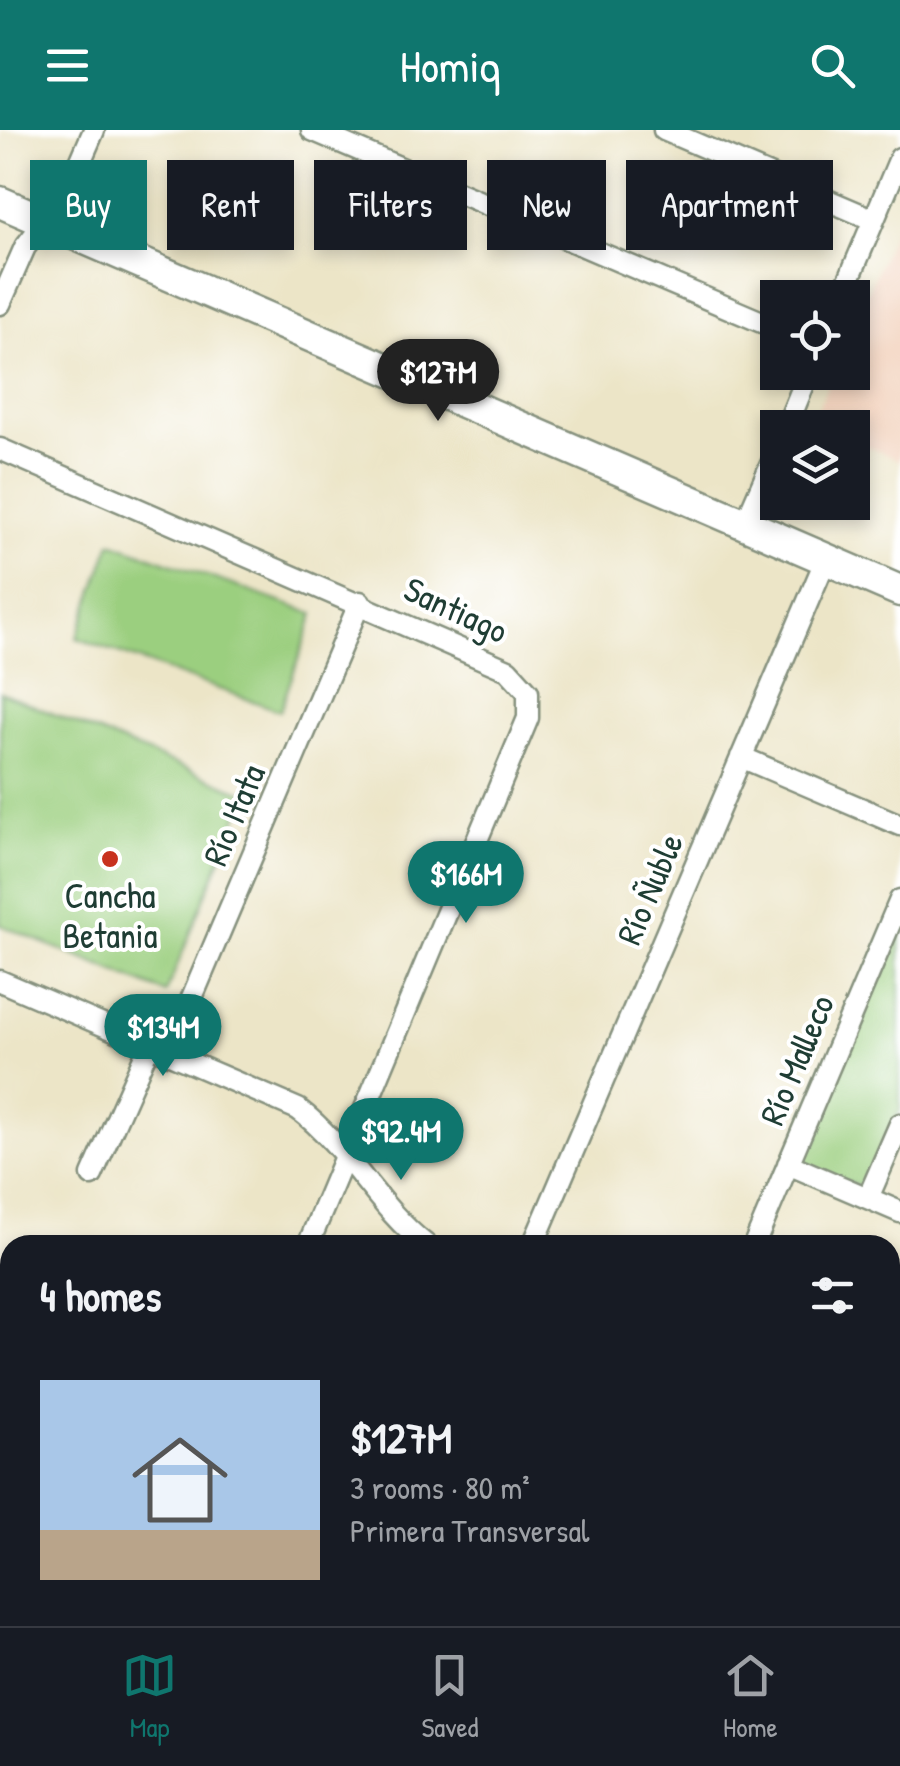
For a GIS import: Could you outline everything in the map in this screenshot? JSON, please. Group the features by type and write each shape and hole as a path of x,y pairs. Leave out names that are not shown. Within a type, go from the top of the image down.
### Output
{"main road":[{"path":"0,202 30,214"},
{"path":"113,250 900,590"}],"street":[{"path":"81,160 94,130"},
{"path":"312,130 760,321"},
{"path":"664,130 874,220"},
{"path":"849,280 900,158"},
{"path":"0,304 30,241"},
{"name":"Santiago","path":"0,448 360,602 508,670 523,683 530,710 343,1153"},
{"path":"745,524 760,489"},
{"name":"Río Ñuble","path":"537,1235 826,558"},
{"name":"Río Itata","path":"92,1175 158,1050 360,602"},
{"path":"742,757 900,825"},
{"name":"Río Malleco","path":"758,1235 900,900"},
{"path":"0,981 298,1109 343,1153 414,1235"},
{"path":"868,1198 900,1124"},
{"path":"312,1235 343,1153"},
{"path":"788,1164 900,1212"}],"shaded area":[{"path":"900,215 900,461 870,448 870,410 817,410 826,390 870,390 870,286"}],"green space":[{"path":"111,542 314,614 280,711 77,638"},
{"name":"Cancha Betania","path":"0,692 247,794 166,993 0,925"},
{"path":"900,922 900,1110 871,1180 859,1187 804,1165 801,1154"}],"place":[{"name":"Cancha Betania","path":"110,859"}]}
